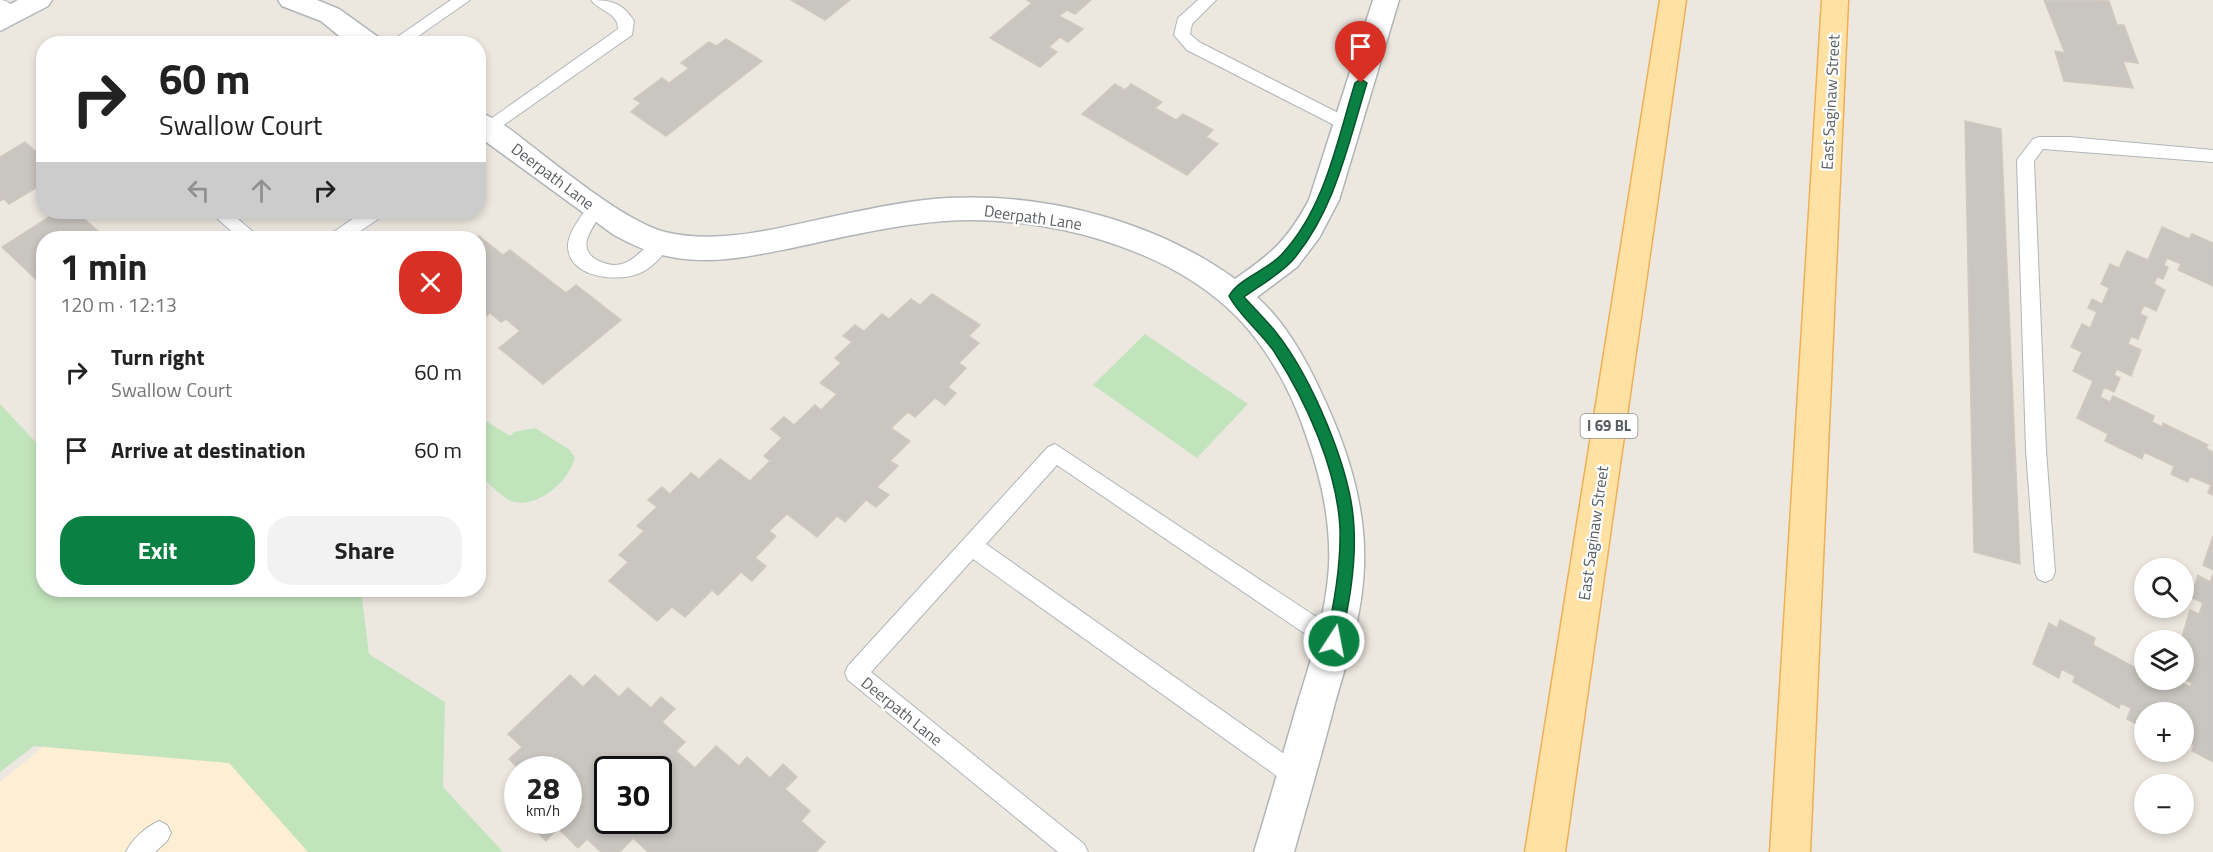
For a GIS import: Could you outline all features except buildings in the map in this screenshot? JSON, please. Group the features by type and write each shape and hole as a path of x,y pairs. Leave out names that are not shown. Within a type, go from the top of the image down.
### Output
{"main road":[{"name":"East Saginaw Street","path":"1545,852 1673,0"},
{"name":"East Saginaw Street","path":"1790,852 1836,0"}],"street":[{"path":"4,13 39,0"},
{"path":"291,0 330,8 360,36"},
{"path":"1235,296 1286,259 1308,230 1324,200 1386,0"},
{"name":"Deerpath Lane","path":"486,132 626,229 661,244 698,248 750,244 925,212 972,209 1055,217 1097,226 1190,266 1235,296 1270,335 1295,373 1313,409 1335,468 1347,526 1345,585 1334,641 1274,852"}],"lane":[{"path":"407,36 462,0"},
{"path":"486,126 626,31 626,21 619,12 599,0"},
{"path":"1208,0 1184,22 1182,35 1193,46 1348,125"},
{"path":"2045,572 2036,450 2025,160 2039,143 2069,143 2213,156"},
{"path":"596,208 578,237 576,248 581,258 594,267 615,271 629,270 642,264 661,244"},
{"path":"228,219 242,231"},
{"path":"348,231 365,219"},
{"name":"Deerpath Lane","path":"1076,852 856,674 1055,453 1334,641"},
{"path":"971,546 1296,776"},
{"path":"138,852 159,833"}],"shaded area":[{"path":"196,622 416,852 0,852 0,782"}],"green space":[{"path":"1145,334 1248,404 1197,458 1093,385"},
{"path":"0,404 36,443 36,597 362,597 369,654 445,702 443,787 503,852 308,852 229,763 34,746 0,772"},
{"path":"486,421 510,436 514,432 535,428 570,450 575,458 566,476 541,497 521,503 511,501 486,481"}],"route":[{"path":"1334,641 1345,585 1347,526 1335,468 1313,409 1295,373 1270,335 1235,296 1286,259 1308,230 1324,200 1361,83"}]}
